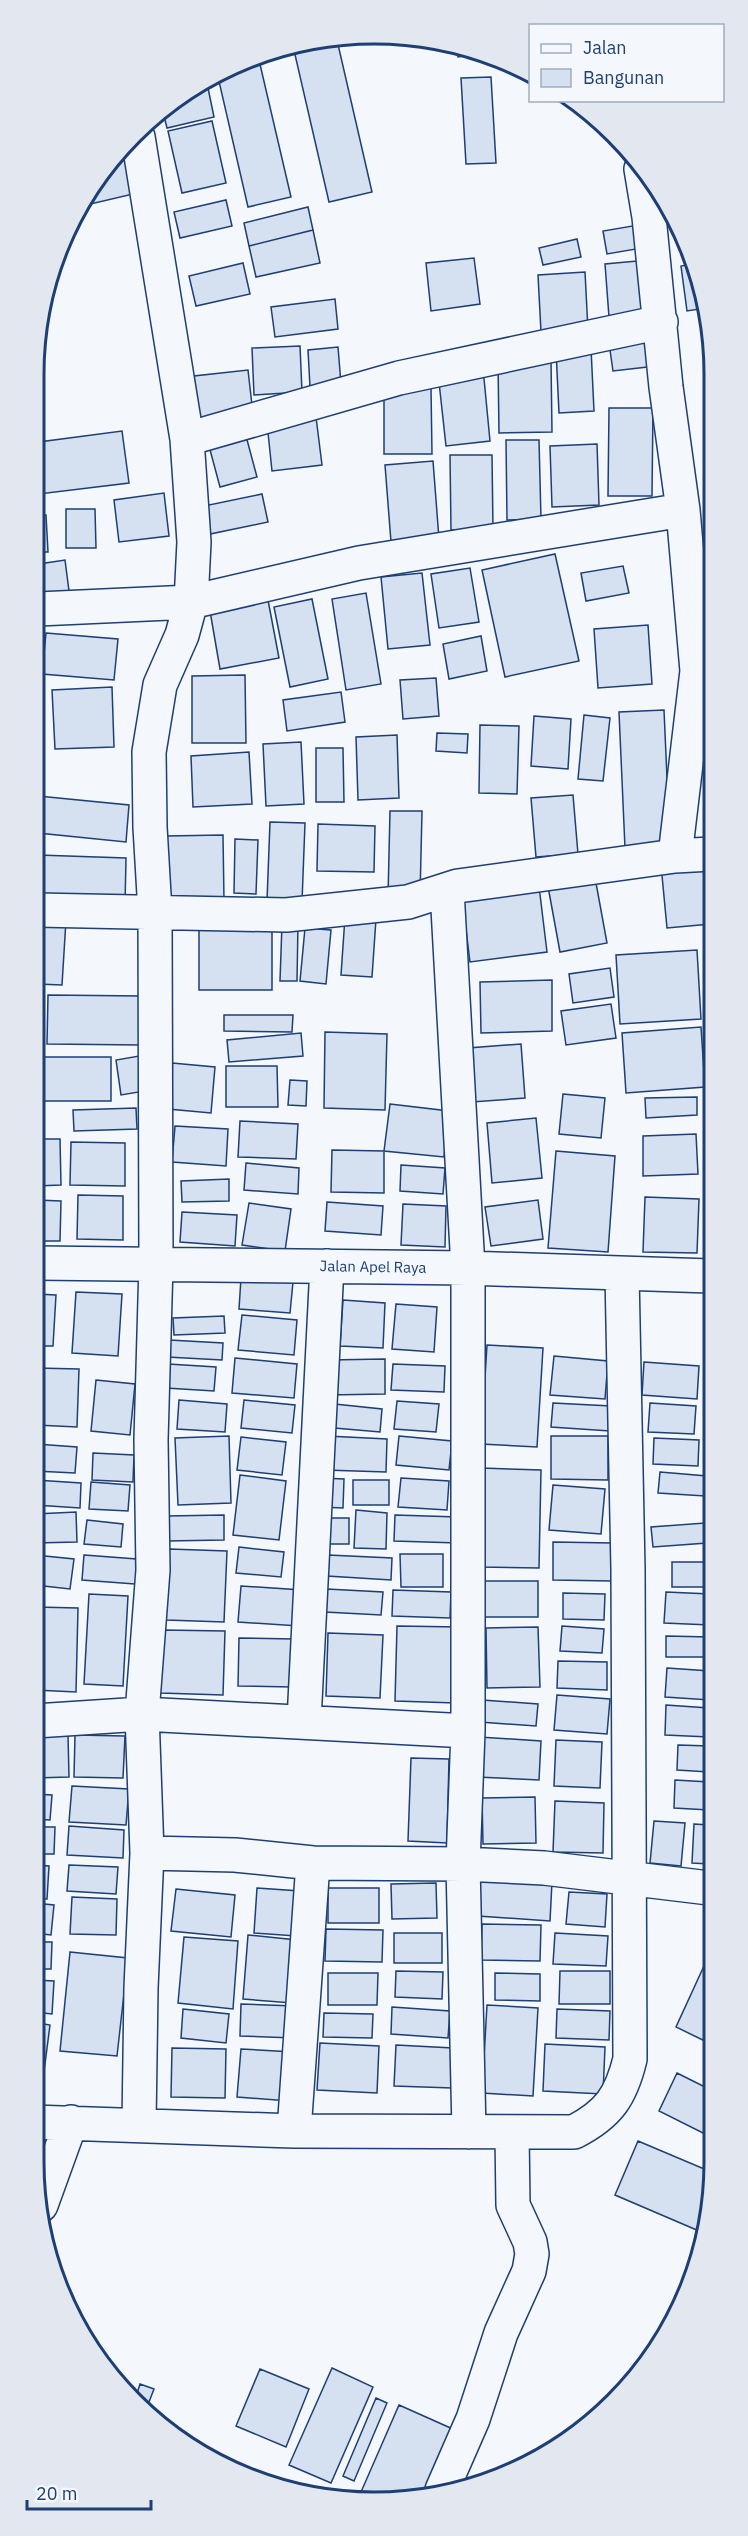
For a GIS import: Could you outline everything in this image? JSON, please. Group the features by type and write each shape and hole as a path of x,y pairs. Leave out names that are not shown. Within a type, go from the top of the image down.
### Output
{"street":[{"path":"139,141 187,439 194,542 191,602 182,636 160,685 148,752 155,912 156,1264 151,1440 153,1570 142,1714 147,1853 140,2017 139,2125"},
{"path":"643,182 661,322 666,387 683,510 697,670 675,856"},
{"path":"187,439 399,378 661,322"},
{"path":"44,609 191,602 359,563 683,510"},
{"path":"44,910 286,915 408,902 458,886 675,856 704,854"},
{"path":"447,891 468,1269 468,1731 463,1864 469,2132"},
{"name":"Jalan Apel Raya","path":"44,1263 327,1266 704,1276"},
{"path":"304,1721 327,1266"},
{"path":"44,2122 294,2131 574,2132 591,2124 611,2106 623,2086 630,2059 631,1877 622,1274"},
{"path":"44,1719 142,1714 468,1731"},
{"path":"147,1853 235,1856 313,1863 463,1864 544,1868 704,1887"},
{"path":"294,2131 313,1863"},
{"path":"45,2196 71,2122"},
{"path":"444,2485 473,2419 501,2333 529,2271 532,2254 530,2242 513,2205 512,2133"}],"building":[{"path":"338,45 372,192 329,202 295,53"},
{"path":"260,64 291,197 248,207 219,83"},
{"path":"491,77 496,163 466,164 461,78"},
{"path":"208,89 214,117 167,128 165,119"},
{"path":"212,121 226,183 182,193 168,131"},
{"path":"135,146 146,191 91,204 99,190"},
{"path":"226,200 232,226 180,238 174,212"},
{"path":"308,207 313,230 249,246 244,223"},
{"path":"644,224 648,247 607,254 603,231"},
{"path":"313,230 320,263 256,277 249,246"},
{"path":"577,239 581,257 543,265 539,248"},
{"path":"474,258 480,304 431,311 426,263"},
{"path":"648,260 652,312 609,317 605,264"},
{"path":"243,263 250,294 196,306 189,276"},
{"path":"686,265 687,268 698,309 687,311 681,266"},
{"path":"585,272 588,330 541,332 538,275"},
{"path":"335,299 338,329 275,337 271,307"},
{"path":"652,330 656,366 613,371 608,336"},
{"path":"300,346 302,392 254,395 252,348"},
{"path":"338,347 341,384 310,387 308,350"},
{"path":"591,348 594,411 559,413 556,350"},
{"path":"551,360 552,432 499,433 498,361"},
{"path":"483,368 490,441 446,446 438,373"},
{"path":"248,370 253,414 199,420 194,376"},
{"path":"431,387 432,454 384,454 384,388"},
{"path":"609,408 653,408 652,496 608,496"},
{"path":"316,417 322,465 272,471 267,423"},
{"path":"122,431 129,483 44,493 44,441"},
{"path":"246,436 257,477 220,487 209,446"},
{"path":"506,440 539,440 541,519 507,520"},
{"path":"597,444 599,505 552,507 550,446"},
{"path":"450,455 492,455 493,529 451,530"},
{"path":"433,461 439,539 391,542 385,465"},
{"path":"164,493 169,536 119,542 114,500"},
{"path":"262,494 268,522 210,534 204,506"},
{"path":"66,509 95,509 96,548 66,548"},
{"path":"44,515 46,515 48,552 44,552"},
{"path":"555,554 579,661 505,677 482,570"},
{"path":"65,560 69,591 44,595 44,563"},
{"path":"623,566 629,593 586,601 581,573"},
{"path":"470,568 479,622 439,628 431,574"},
{"path":"422,573 430,645 388,649 381,577"},
{"path":"366,593 381,684 346,690 332,599"},
{"path":"312,599 328,679 290,687 274,607"},
{"path":"268,600 279,658 220,669 210,611"},
{"path":"648,625 652,684 598,688 594,629"},
{"path":"46,633 118,639 114,680 44,674"},
{"path":"481,636 487,671 449,679 443,644"},
{"path":"245,675 246,743 192,743 192,676"},
{"path":"436,678 439,716 403,719 400,680"},
{"path":"112,687 114,747 55,749 52,690"},
{"path":"341,692 345,722 287,731 283,700"},
{"path":"664,710 670,846 625,848 619,712"},
{"path":"704,713 704,767 697,766"},
{"path":"584,715 610,718 603,781 578,779"},
{"path":"534,716 571,719 568,769 531,766"},
{"path":"480,725 519,726 517,794 479,793"},
{"path":"437,733 468,734 467,753 436,751"},
{"path":"397,735 399,798 358,800 356,737"},
{"path":"301,742 304,804 266,806 263,744"},
{"path":"316,748 343,748 344,802 316,802"},
{"path":"249,752 252,804 193,807 191,756"},
{"path":"573,795 578,854 536,857 531,798"},
{"path":"44,797 129,805 126,842 44,834"},
{"path":"390,811 422,811 420,897 388,897"},
{"path":"270,822 305,823 302,902 267,901"},
{"path":"318,824 375,826 374,872 317,871"},
{"path":"223,835 224,900 167,901 166,836"},
{"path":"235,839 258,840 256,894 234,893"},
{"path":"44,855 126,858 125,905 44,901"},
{"path":"704,861 704,925 667,928 661,865"},
{"path":"594,872 607,943 560,952 547,881"},
{"path":"538,878 547,952 470,962 461,889"},
{"path":"345,917 376,919 372,977 341,975"},
{"path":"44,919 66,920 62,985 44,984"},
{"path":"282,924 298,924 297,981 280,981"},
{"path":"199,928 272,928 272,990 199,990"},
{"path":"305,928 331,930 326,984 300,981"},
{"path":"697,950 701,1019 620,1024 616,955"},
{"path":"610,968 614,997 573,1003 569,974"},
{"path":"552,980 552,1031 481,1033 480,982"},
{"path":"48,995 142,996 142,1045 47,1044"},
{"path":"611,1004 616,1038 566,1045 561,1011"},
{"path":"224,1015 293,1015 292,1032 224,1031"},
{"path":"701,1027 704,1087 626,1093 622,1033"},
{"path":"325,1032 387,1034 385,1110 324,1108"},
{"path":"301,1033 303,1056 229,1062 227,1040"},
{"path":"521,1044 525,1098 472,1102 468,1048"},
{"path":"139,1056 145,1091 121,1095 116,1060"},
{"path":"44,1057 111,1057 111,1101 44,1101"},
{"path":"172,1063 215,1067 211,1113 168,1109"},
{"path":"226,1066 277,1066 278,1107 226,1107"},
{"path":"290,1080 307,1081 306,1106 288,1105"},
{"path":"563,1094 605,1098 601,1138 559,1134"},
{"path":"697,1097 697,1115 646,1118 645,1098"},
{"path":"390,1104 449,1111 444,1157 384,1151"},
{"path":"136,1108 137,1129 74,1131 73,1110"},
{"path":"536,1118 542,1178 492,1183 487,1123"},
{"path":"240,1121 298,1124 296,1159 238,1157"},
{"path":"175,1126 228,1129 226,1166 172,1162"},
{"path":"696,1134 698,1174 643,1176 643,1136"},
{"path":"44,1139 60,1139 61,1185 44,1186"},
{"path":"71,1142 125,1143 125,1186 70,1185"},
{"path":"332,1150 384,1151 384,1193 331,1192"},
{"path":"556,1151 615,1156 608,1252 548,1248"},
{"path":"246,1163 299,1168 298,1194 244,1190"},
{"path":"401,1165 445,1168 443,1194 400,1191"},
{"path":"229,1179 229,1201 182,1202 181,1181"},
{"path":"78,1195 123,1196 123,1240 77,1239"},
{"path":"645,1197 699,1199 697,1253 643,1252"},
{"path":"44,1200 61,1201 60,1241 44,1241"},
{"path":"538,1200 543,1239 491,1246 485,1207"},
{"path":"327,1202 383,1206 381,1235 325,1231"},
{"path":"249,1203 291,1209 285,1251 242,1245"},
{"path":"403,1204 446,1206 445,1247 401,1245"},
{"path":"182,1212 237,1215 235,1246 180,1242"},
{"path":"241,1278 293,1282 290,1313 239,1309"},
{"path":"76,1292 122,1294 118,1356 72,1353"},
{"path":"44,1294 56,1295 53,1346 44,1346"},
{"path":"343,1300 385,1303 383,1348 340,1346"},
{"path":"396,1304 437,1307 434,1352 392,1349"},
{"path":"242,1315 297,1320 294,1355 238,1350"},
{"path":"224,1316 225,1333 174,1335 173,1318"},
{"path":"169,1340 223,1343 222,1360 167,1357"},
{"path":"487,1345 543,1348 537,1447 481,1444"},
{"path":"554,1356 608,1361 605,1399 550,1395"},
{"path":"235,1358 297,1364 294,1398 232,1393"},
{"path":"385,1359 385,1394 328,1395 328,1360"},
{"path":"644,1362 699,1366 697,1399 642,1395"},
{"path":"168,1364 216,1367 214,1391 166,1388"},
{"path":"393,1364 445,1366 444,1392 391,1390"},
{"path":"44,1368 79,1369 77,1427 44,1425"},
{"path":"96,1380 135,1384 130,1435 91,1431"},
{"path":"179,1400 227,1404 225,1432 177,1429"},
{"path":"244,1400 295,1405 292,1433 241,1428"},
{"path":"397,1401 439,1404 436,1432 394,1429"},
{"path":"325,1403 382,1409 380,1432 323,1427"},
{"path":"553,1403 611,1406 610,1431 551,1427"},
{"path":"650,1403 696,1406 694,1434 648,1432"},
{"path":"229,1436 231,1503 178,1505 175,1438"},
{"path":"327,1436 387,1439 386,1472 325,1470"},
{"path":"399,1436 452,1441 449,1470 396,1465"},
{"path":"551,1436 608,1436 608,1480 551,1479"},
{"path":"241,1437 286,1442 282,1475 237,1470"},
{"path":"654,1438 699,1440 698,1466 653,1464"},
{"path":"44,1445 77,1447 75,1473 44,1471"},
{"path":"93,1453 134,1455 133,1482 92,1480"},
{"path":"481,1468 541,1470 539,1568 479,1567"},
{"path":"660,1472 704,1476 704,1496 658,1493"},
{"path":"240,1475 286,1481 279,1540 233,1535"},
{"path":"321,1478 344,1479 343,1508 320,1507"},
{"path":"401,1478 449,1481 447,1510 398,1507"},
{"path":"353,1480 389,1480 389,1505 353,1505"},
{"path":"44,1481 81,1483 80,1508 44,1506"},
{"path":"91,1482 130,1485 128,1511 89,1509"},
{"path":"553,1485 605,1489 601,1534 549,1530"},
{"path":"356,1510 387,1513 386,1549 354,1548"},
{"path":"76,1512 77,1542 44,1543 44,1514"},
{"path":"224,1515 224,1540 166,1541 166,1516"},
{"path":"395,1515 458,1517 458,1543 394,1541"},
{"path":"324,1518 349,1518 349,1544 324,1544"},
{"path":"87,1520 123,1524 121,1547 84,1544"},
{"path":"704,1523 704,1543 653,1547 651,1527"},
{"path":"553,1542 613,1543 612,1581 553,1580"},
{"path":"239,1547 284,1552 281,1577 236,1573"},
{"path":"169,1549 227,1551 224,1622 166,1620"},
{"path":"400,1554 443,1554 443,1587 401,1587"},
{"path":"84,1555 150,1560 148,1585 82,1580"},
{"path":"328,1555 392,1558 391,1580 327,1576"},
{"path":"44,1556 74,1559 70,1589 44,1586"},
{"path":"672,1562 704,1562 704,1587 672,1587"},
{"path":"483,1581 538,1581 538,1617 483,1617"},
{"path":"241,1586 302,1590 299,1626 238,1622"},
{"path":"327,1589 383,1592 381,1615 325,1612"},
{"path":"393,1590 451,1592 450,1618 392,1616"},
{"path":"666,1592 704,1594 704,1625 664,1623"},
{"path":"563,1593 605,1594 604,1620 563,1619"},
{"path":"89,1594 128,1596 123,1686 84,1684"},
{"path":"44,1607 78,1608 76,1692 44,1690"},
{"path":"397,1626 459,1627 456,1703 395,1701"},
{"path":"562,1626 604,1629 602,1653 560,1651"},
{"path":"538,1627 540,1687 487,1688 486,1628"},
{"path":"162,1630 225,1631 223,1695 160,1693"},
{"path":"328,1633 383,1635 380,1698 326,1696"},
{"path":"666,1636 704,1637 704,1657 666,1657"},
{"path":"239,1638 294,1639 293,1687 238,1686"},
{"path":"558,1661 607,1662 607,1690 557,1688"},
{"path":"667,1668 704,1671 704,1700 665,1697"},
{"path":"557,1695 610,1699 607,1734 554,1730"},
{"path":"482,1700 538,1704 536,1726 480,1722"},
{"path":"666,1705 704,1708 704,1737 665,1735"},
{"path":"68,1735 69,1777 44,1778 44,1736"},
{"path":"75,1735 125,1736 123,1778 74,1777"},
{"path":"479,1737 541,1741 539,1780 477,1777"},
{"path":"556,1740 602,1742 600,1788 554,1786"},
{"path":"678,1745 704,1746 704,1772 677,1770"},
{"path":"411,1758 449,1759 447,1843 408,1841"},
{"path":"675,1780 704,1782 704,1810 674,1808"},
{"path":"72,1786 129,1789 126,1825 69,1822"},
{"path":"44,1795 52,1795 50,1820 44,1820"},
{"path":"535,1797 536,1843 483,1844 482,1798"},
{"path":"555,1801 604,1803 603,1853 553,1852"},
{"path":"654,1821 685,1823 681,1866 650,1863"},
{"path":"694,1824 704,1825 704,1864 692,1863"},
{"path":"69,1826 124,1830 123,1858 67,1855"},
{"path":"44,1827 55,1827 54,1854 44,1854"},
{"path":"69,1865 118,1867 116,1894 67,1891"},
{"path":"44,1866 49,1866 47,1899 44,1899"},
{"path":"480,1878 552,1882 550,1921 478,1916"},
{"path":"436,1883 437,1918 392,1919 391,1884"},
{"path":"257,1888 300,1891 296,1936 254,1933"},
{"path":"328,1888 379,1888 379,1923 328,1923"},
{"path":"176,1889 235,1895 231,1937 171,1931"},
{"path":"569,1892 607,1894 605,1927 566,1924"},
{"path":"72,1897 117,1899 116,1935 70,1934"},
{"path":"44,1904 54,1905 51,1935 44,1934"},
{"path":"482,1924 541,1925 540,1961 481,1960"},
{"path":"326,1929 383,1930 382,1962 325,1961"},
{"path":"394,1933 442,1933 442,1963 394,1963"},
{"path":"555,1933 608,1936 606,1966 553,1964"},
{"path":"248,1935 297,1940 292,2003 243,1999"},
{"path":"184,1937 238,1941 233,2009 178,2003"},
{"path":"44,1942 52,1942 51,1969 44,1969"},
{"path":"70,1952 128,1958 117,2056 60,2051"},
{"path":"704,1966 704,2041 676,2027"},
{"path":"396,1971 443,1972 442,1999 395,1997"},
{"path":"560,1971 610,1971 610,2004 559,2004"},
{"path":"328,1973 378,1973 377,2005 328,2005"},
{"path":"495,1973 540,1974 540,2001 495,2000"},
{"path":"44,1980 54,1981 52,2014 44,2013"},
{"path":"241,2004 294,2006 293,2038 240,2036"},
{"path":"487,2005 538,2008 533,2096 482,2093"},
{"path":"392,2007 450,2011 448,2038 391,2034"},
{"path":"183,2009 229,2014 226,2043 181,2038"},
{"path":"557,2009 610,2011 609,2040 556,2038"},
{"path":"324,2013 373,2014 372,2038 323,2037"},
{"path":"44,2024 50,2025 44,2072"},
{"path":"320,2043 379,2046 377,2093 317,2090"},
{"path":"545,2044 605,2047 603,2094 543,2091"},
{"path":"396,2045 453,2048 452,2088 394,2086"},
{"path":"172,2048 226,2049 225,2098 171,2097"},
{"path":"241,2049 293,2052 289,2101 237,2097"},
{"path":"677,2073 704,2086 704,2134 659,2111"},
{"path":"638,2141 704,2169 702,2205 697,2230 615,2195"},
{"path":"332,2368 373,2387 331,2483 289,2465"},
{"path":"260,2369 309,2389 286,2447 236,2426"},
{"path":"140,2384 154,2389 149,2402 137,2393"},
{"path":"376,2398 387,2403 354,2481 343,2476"},
{"path":"399,2405 464,2434 442,2485 396,2492 361,2492"}]}
